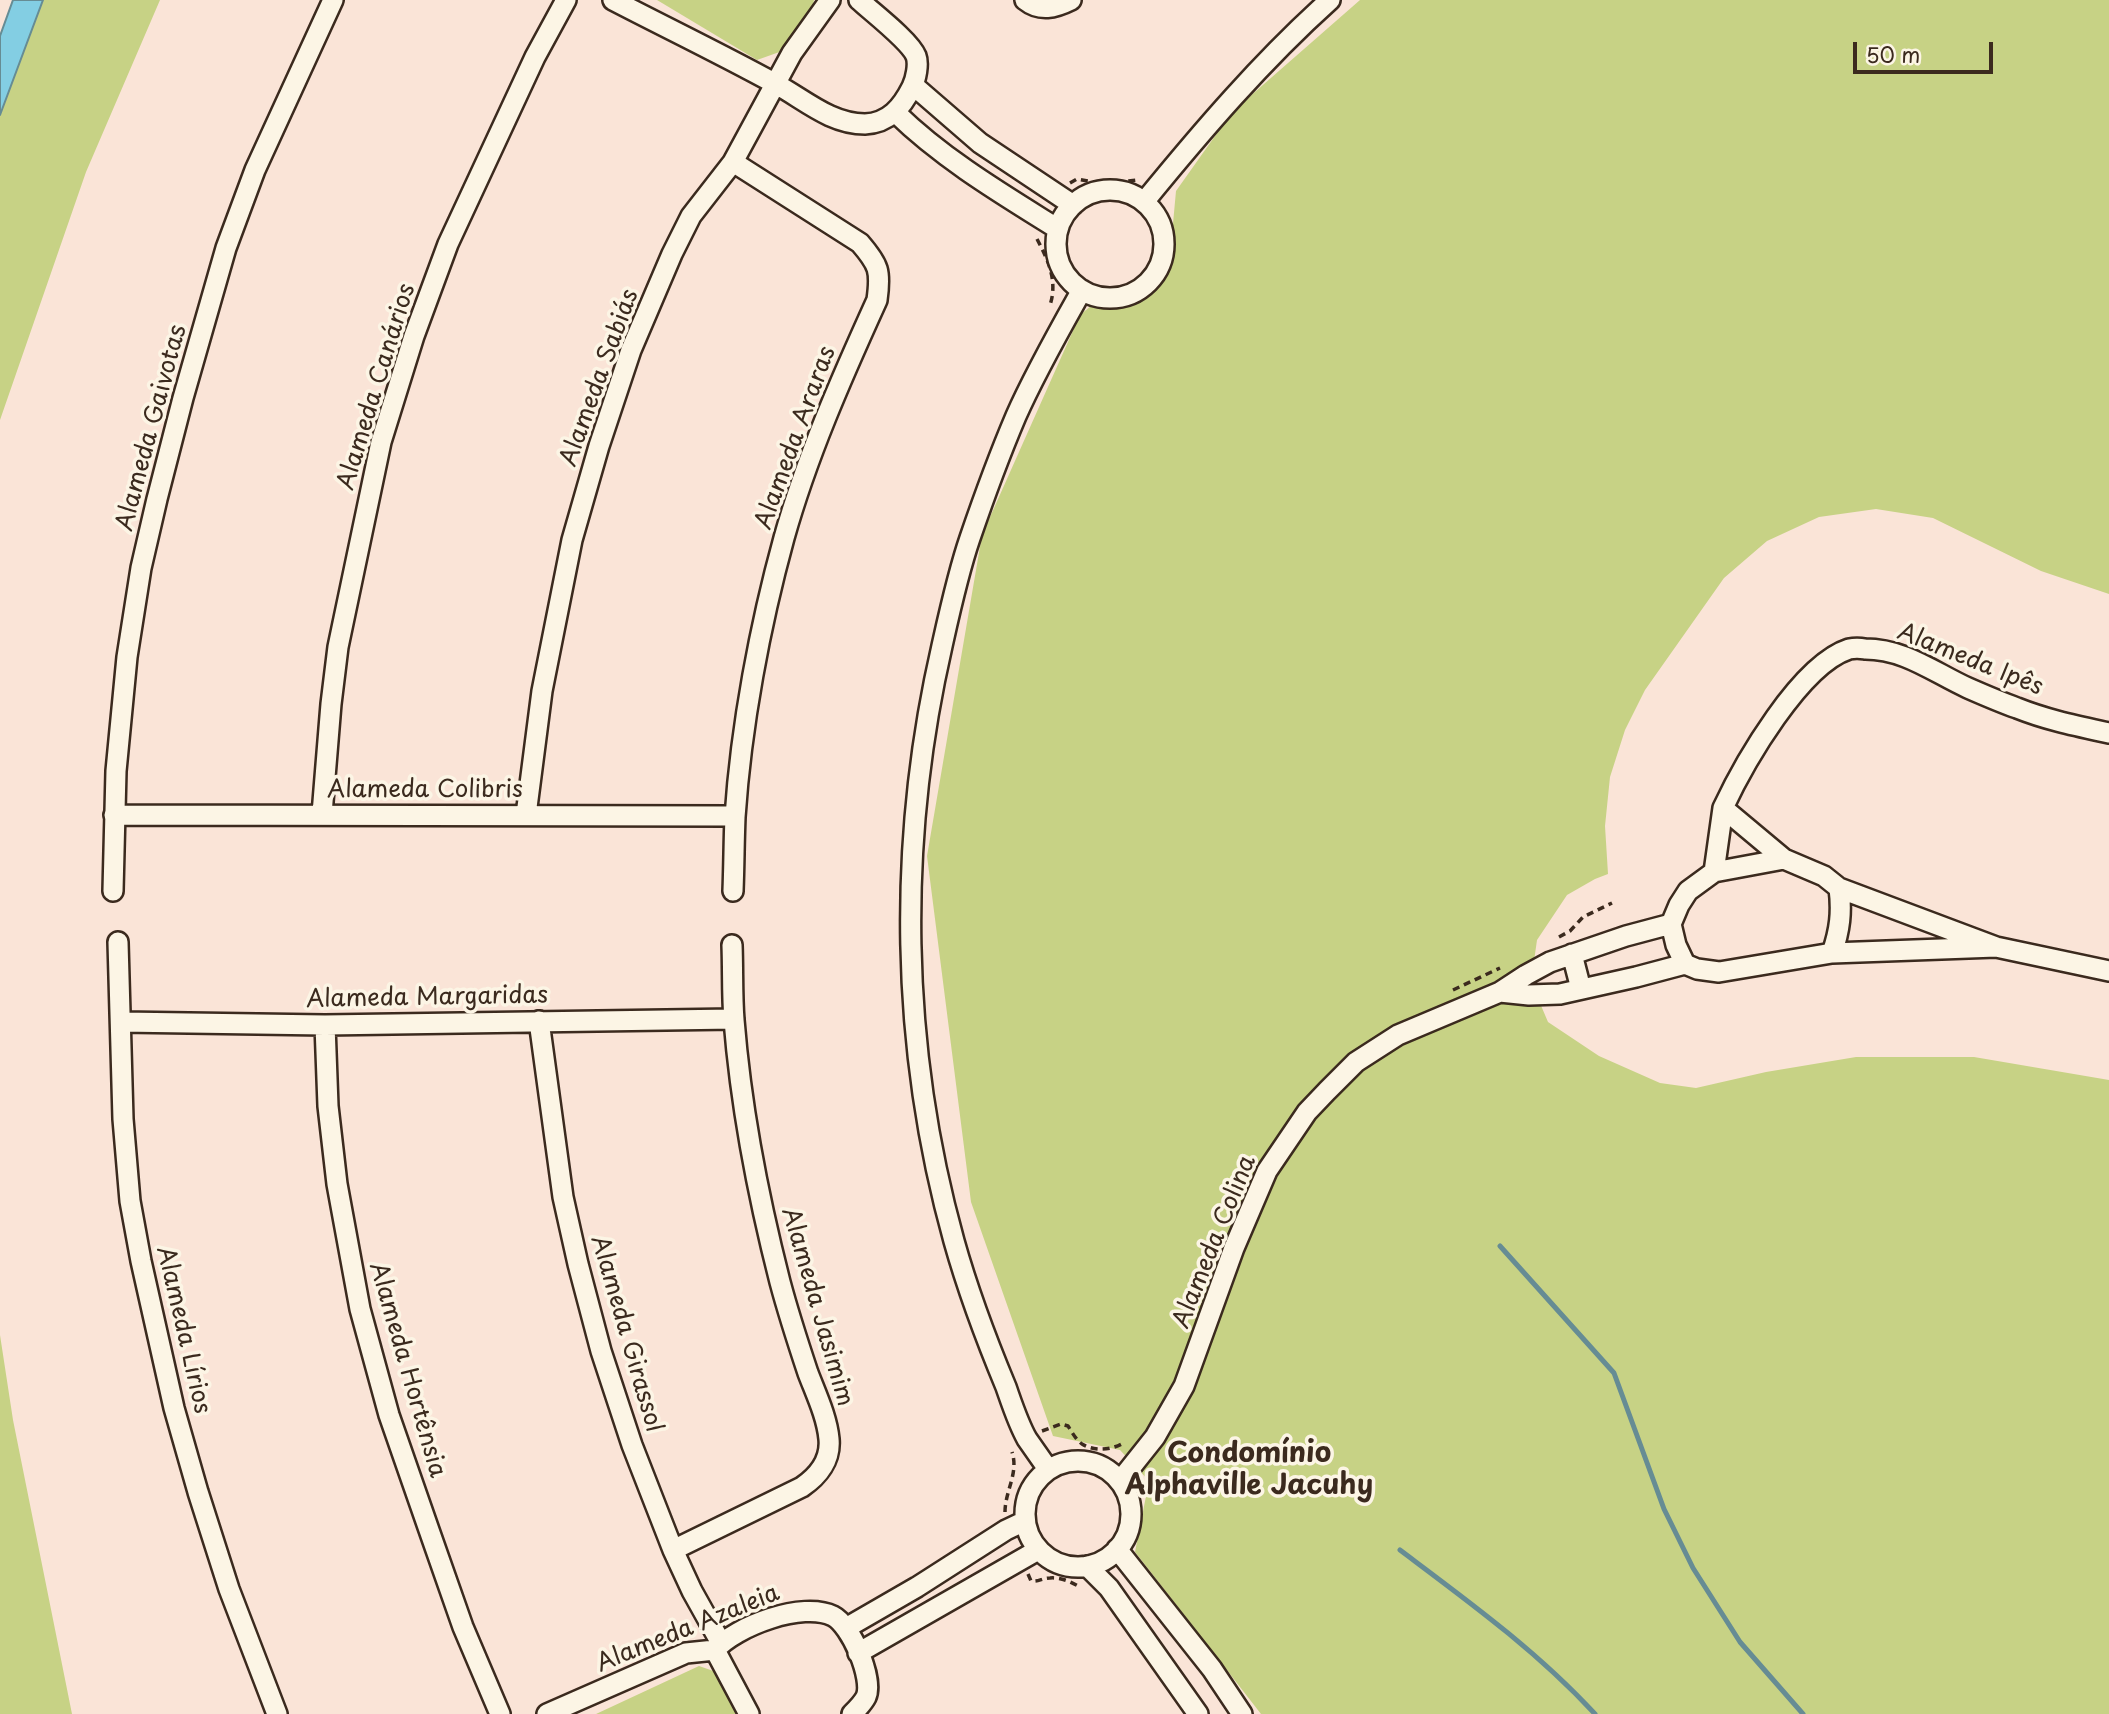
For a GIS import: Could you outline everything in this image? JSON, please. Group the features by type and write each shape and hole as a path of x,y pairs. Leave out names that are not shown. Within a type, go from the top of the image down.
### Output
{"street":[{"name":"Alameda Gaivotas","path":"113,891 114,815 127,657 141,568 183,398 226,248 255,170 332,0"},
{"name":"Alameda Canários","path":"322,814 338,647 381,442 414,336 448,244 535,57 566,0"},
{"path":"613,0 776,84 822,113 851,123 869,124 896,113 913,85 917,66 916,56 908,44 859,0"},
{"name":"Alameda Sabiás","path":"526,815 542,691 572,540 598,446 631,350 691,216 733,162 792,53 830,0"},
{"path":"1024,0 1033,7 1054,8 1071,0"},
{"path":"1144,202 1235,96 1294,33 1330,0"},
{"path":"913,85 979,143 1073,205"},
{"path":"896,113 916,132 963,166 1058,229"},
{"path":"963,166 979,143"},
{"name":"Alameda Araras","path":"733,162 860,243 873,258 880,278 877,300 808,464 784,538 750,696 735,816 733,891"},
{"path":"1120,191 1144,202 1154,211 1164,236 1161,263 1155,275 1146,285 1122,297 1108,298 1082,290 1069,279 1060,264 1056,246 1058,229 1064,216 1083,197 1095,192 1120,191"},
{"path":"1048,1469 1026,1436 987,1341 963,1272 940,1187 924,1103 915,1031 911,964 911,884 916,805 931,692 969,541 1016,416 1046,354 1082,290"},
{"name":"Alameda Ipês","path":"1714,872 1723,808 1738,776 1765,733 1803,682 1825,661 1851,648 1877,649 1905,655 1967,687 2017,708 2062,724 2109,733"},
{"path":"1723,808 1784,859 1824,876 1839,888 1996,947 2109,971"},
{"name":"Alameda Colibris","path":"114,815 735,816"},
{"path":"1685,964 1671,925 1688,891 1714,872 1784,859"},
{"path":"1832,953 1839,933 1839,888"},
{"name":"Alameda Colina","path":"1119,1481 1155,1437 1184,1386 1250,1208 1267,1171 1307,1112 1356,1062 1398,1035 1500,992 1538,968 1626,936 1671,925"},
{"name":"Alameda Lírios","path":"118,942 122,1119 130,1201 152,1314 174,1408 198,1492 229,1589 277,1714"},
{"name":"Alameda Jasimim","path":"673,1550 814,1479 822,1469 830,1440 780,1284 762,1206 744,1105 734,1019 732,945"},
{"path":"1500,992 1560,994 1685,964 1697,969 1719,972 1832,953 1996,947"},
{"path":"1572,954 1581,989"},
{"name":"Alameda Margaridas","path":"121,1022 326,1025 734,1019"},
{"name":"Alameda Girassol","path":"539,1021 563,1197 605,1363 632,1444 673,1550 749,1714"},
{"name":"Alameda Hortênsia","path":"326,1025 328,1106 335,1171 360,1309 389,1415 463,1627 500,1714"},
{"path":"1063,1463 1094,1463 1108,1470 1119,1481 1127,1494 1130,1516 1125,1537 1117,1549 1103,1560 1087,1566 1069,1566 1052,1560 1038,1550 1029,1537 1025,1506 1037,1479 1048,1469 1063,1463"},
{"path":"852,1714 866,1697 866,1672 846,1628 1025,1521"},
{"path":"1117,1549 1212,1669 1242,1714"},
{"path":"858,1653 1038,1550"},
{"path":"1087,1566 1109,1588 1198,1714"},
{"path":"917,1587 931,1611"},
{"name":"Alameda Azaleia","path":"547,1714 686,1653 718,1646 751,1627 788,1613 813,1611 834,1616 846,1628"}],"path":[{"path":"1052,192 1077,179 1105,184 1141,180"},
{"path":"1040,217 1037,238 1049,262 1054,290 1048,311"}],"green space":[{"path":"43,0 160,0 86,172 0,420 0,115"},
{"path":"657,0 814,0 812,11 785,50 757,60"},
{"path":"1360,0 2109,0 2109,594 2041,571 1933,518 1876,509 1819,517 1767,541 1724,578 1645,690 1625,730 1610,777 1605,826 1608,874 1567,895 1537,940 1531,982 1548,1022 1599,1056 1660,1083 1696,1088 1766,1072 1856,1057 1974,1057 2109,1080 2109,1714 1261,1714 1135,1552 1149,1481 1120,1450 1053,1436 971,1202 927,856 982,535 1080,315 1110,290 1169,267 1176,191 1232,112"},
{"path":"0,1335 13,1420 72,1714 0,1714"},
{"path":"699,1666 722,1674 750,1714 596,1714"}],"water":[{"path":"13,0 43,0 0,115 0,36"}],"waterway":[{"path":"1500,1246 1614,1373 1664,1509 1693,1568 1740,1642 1803,1714"},
{"path":"1400,1550 1526,1648 1595,1714"}],"district":[{"name":"Condomínio Alphaville Jacuhy","path":"1249,1470"}]}
